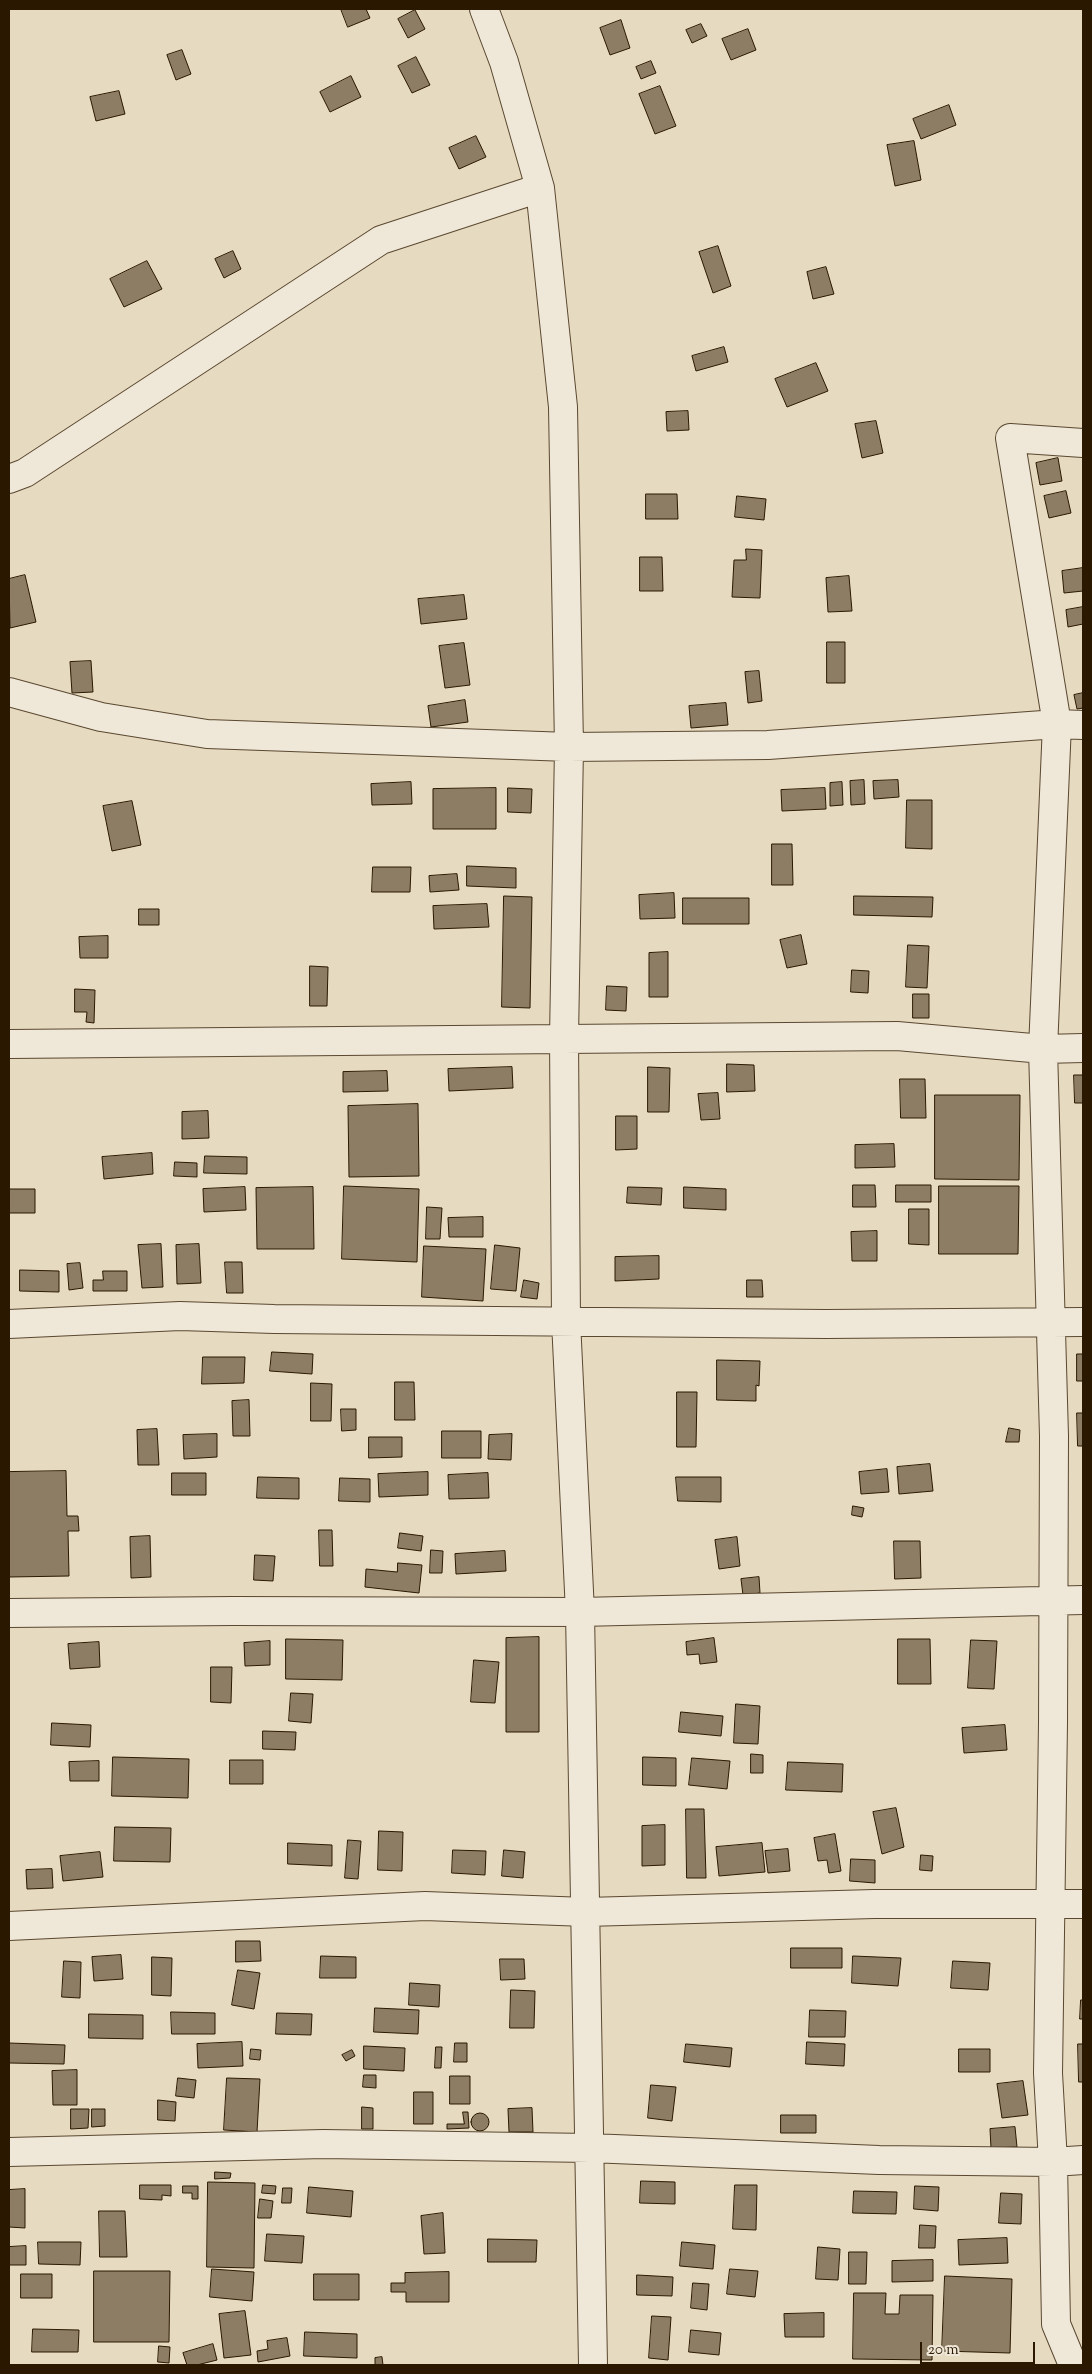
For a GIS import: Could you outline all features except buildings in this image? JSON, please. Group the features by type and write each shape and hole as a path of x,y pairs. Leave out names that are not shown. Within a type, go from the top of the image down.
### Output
{"street":[{"path":"484,9 504,62 540,188 563,407 569,747 564,1038 566,1321 580,1612 593,2365"},
{"path":"9,479 26,472 381,240 540,188"},
{"path":"1073,2365 1056,2324 1053,2162 1048,2073 1054,1436 1043,1049 1070,724 1010,438 1083,443"},
{"path":"9,692 101,717 207,734 569,747 768,745 1070,724"},
{"path":"9,1044 897,1036 1043,1049 1083,1048"},
{"path":"9,1324 180,1316 274,1319 826,1324 1083,1322"},
{"path":"9,1613 233,1611 580,1612 1083,1600"},
{"path":"9,1926 424,1906 586,1912 874,1904 1050,1906 1083,1904"},
{"path":"9,2152 323,2144 590,2148 879,2160 1053,2162 1083,2160"}]}
